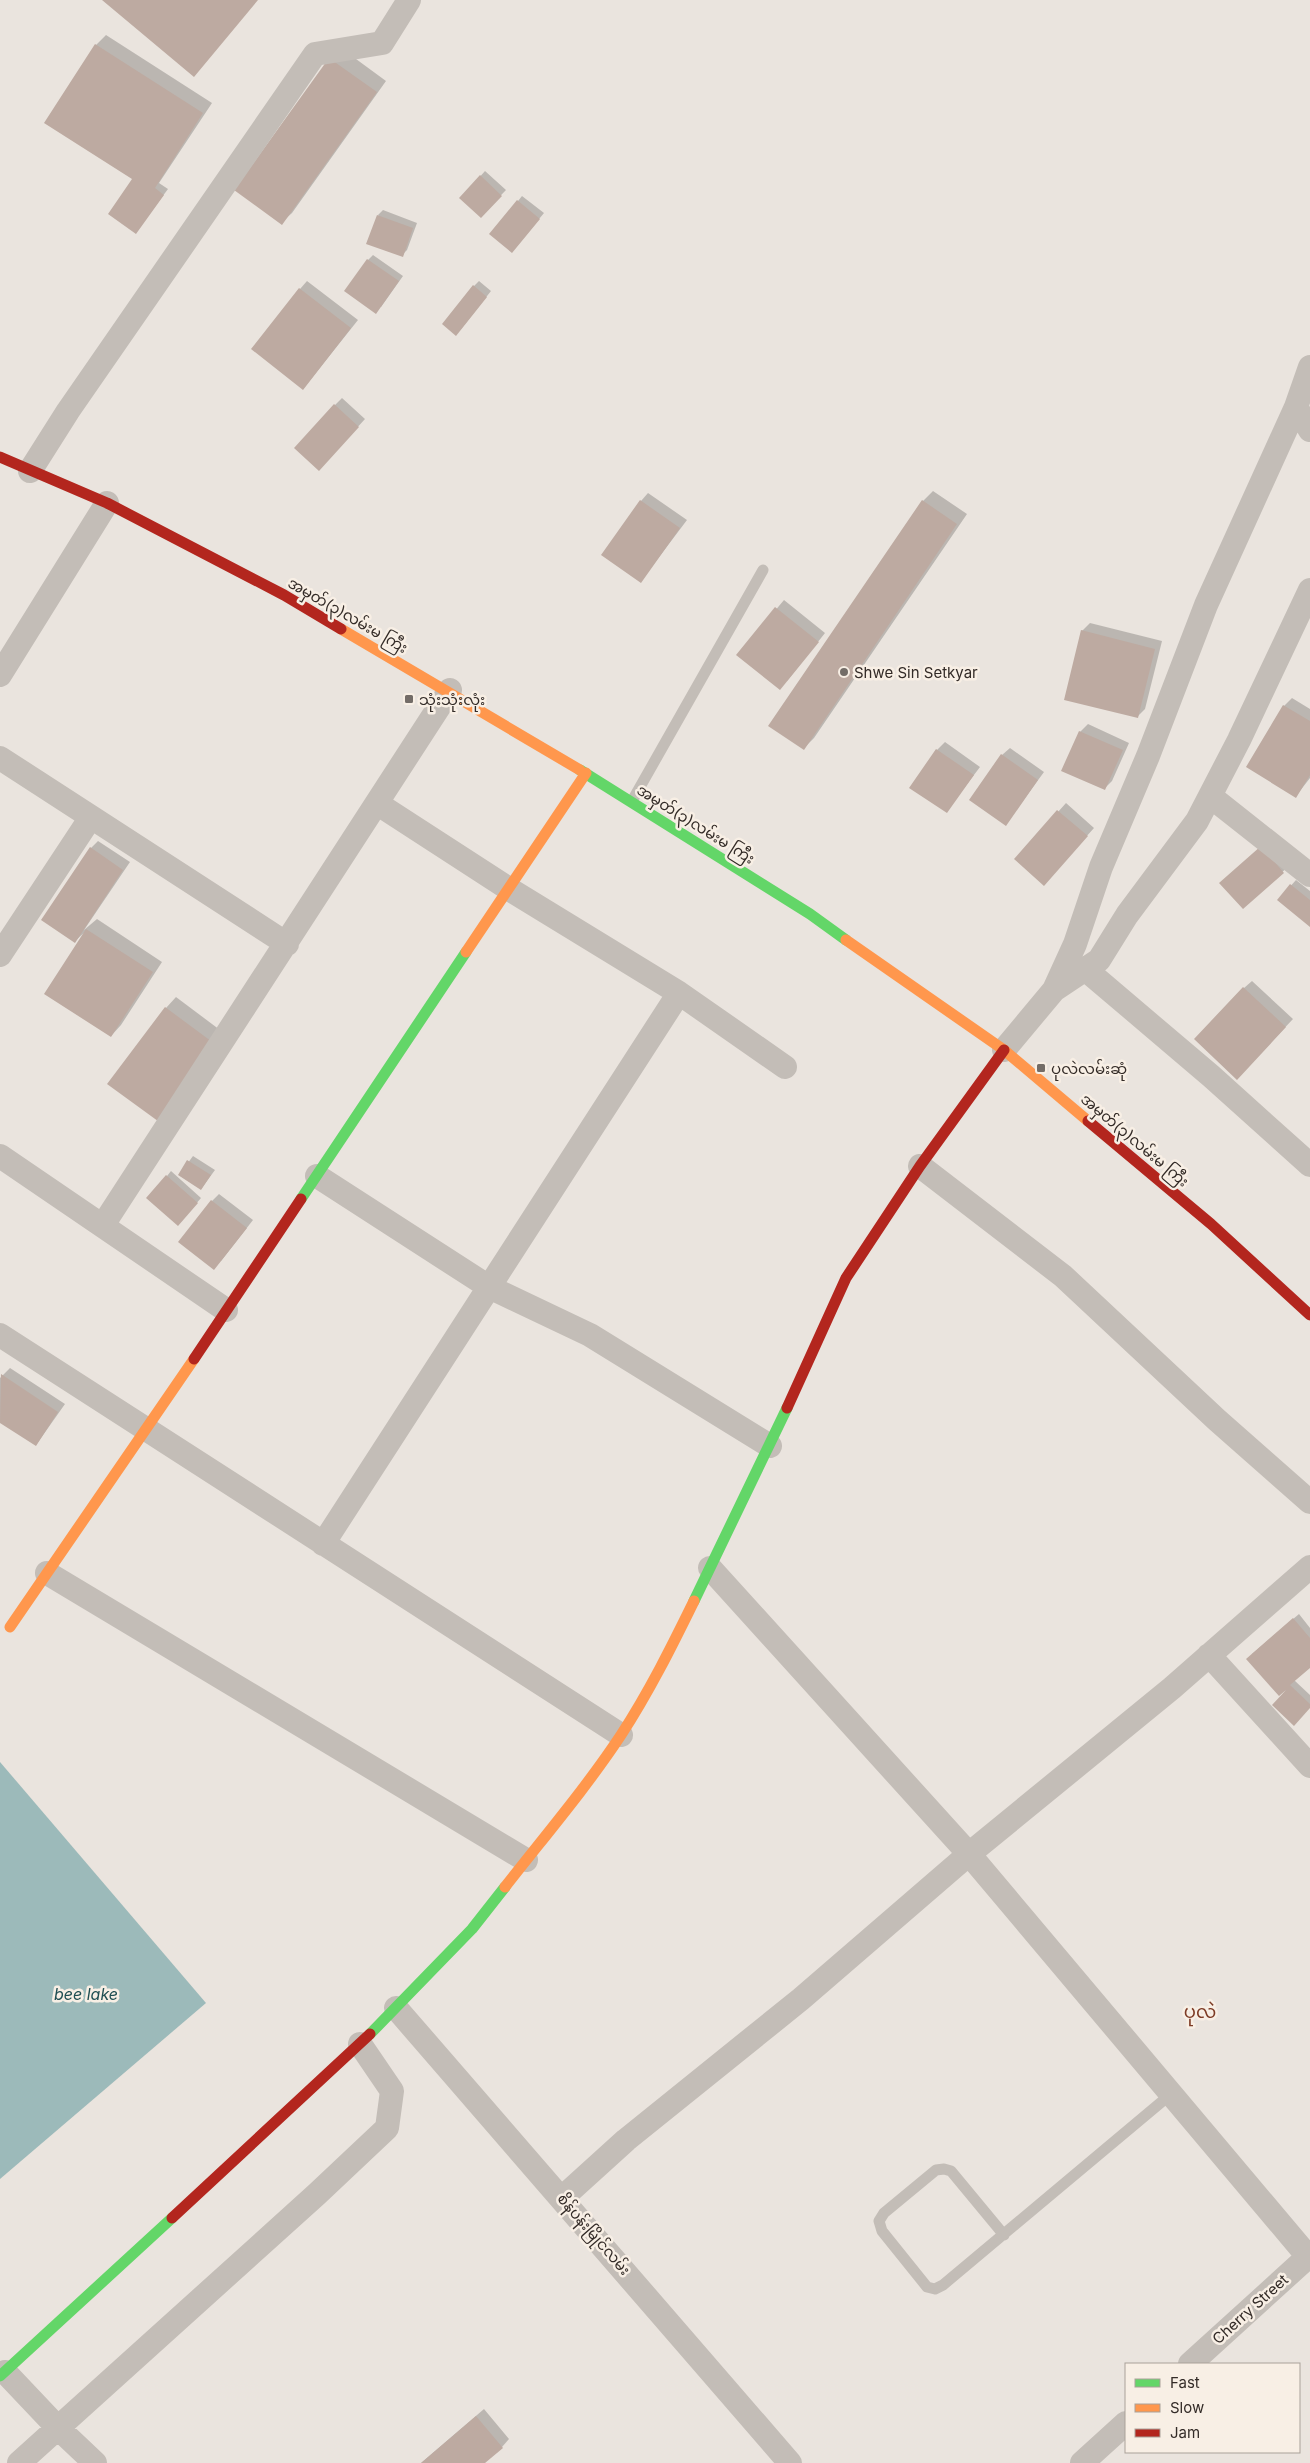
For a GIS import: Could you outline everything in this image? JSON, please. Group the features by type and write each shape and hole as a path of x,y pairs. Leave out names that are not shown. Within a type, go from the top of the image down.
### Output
{"street":[{"path":"30,471 68,411 315,54 382,43 409,0"},
{"path":"95,2463 2,2374 360,2044 396,2008 472,1929 621,1735 671,1649 770,1446 846,1278 920,1166 1004,1050 1054,990 1076,944 1101,867 1148,756 1206,605 1296,407 1310,367"},
{"path":"1296,407 1310,430"},
{"name":"အမှတ်(၃)လမ်းမ ကြီး","path":"0,457 107,504 284,595 450,690 586,772 810,914 1004,1050 1211,1224 1310,1315"},
{"path":"0,675 107,504"},
{"path":"1054,990 1100,960 1127,915 1197,821 1310,590"},
{"path":"104,1225 450,690"},
{"path":"0,758 286,944"},
{"path":"10,1627 147,1430 586,772"},
{"path":"1210,796 1310,875"},
{"path":"378,804 509,889 679,993 785,1067"},
{"path":"0,955 91,817"},
{"path":"1085,969 1211,1076 1310,1165"},
{"path":"323,1544 679,993"},
{"path":"0,1156 104,1225 226,1310"},
{"path":"920,1166 1063,1276 1217,1420 1310,1502"},
{"path":"317,1176 489,1287 590,1335 770,1446"},
{"path":"0,1335 621,1735"},
{"path":"562,2198 626,2140 801,1999 969,1854 1209,1655 1310,1567"},
{"path":"710,1568 969,1854 1309,2257"},
{"path":"47,1574 526,1860"},
{"path":"1209,1655 1310,1766"},
{"name":"စိန်ပန်းမြိုင်လမ်း","path":"396,2008 790,2463"},
{"path":"19,2463 317,2194 387,2128 392,2091 360,2044"},
{"name":"Cherry Street","path":"1191,2363 1309,2257"},
{"path":"1082,2463 1125,2424"}],"lane":[{"path":"632,801 763,570"},
{"path":"1004,2235 951,2171 944,2168 936,2170 884,2213 879,2221 882,2231 927,2287 935,2290 944,2285 1004,2235 1171,2094"}],"water":[{"name":"bee lake","path":"0,1762 206,2003 0,2179"}],"building":[{"path":"102,0 258,0 194,77"},
{"path":"95,44 203,113 155,188 164,195 136,234 108,214 132,179 44,123"},
{"path":"329,58 377,92 282,225 234,190"},
{"path":"480,175 502,196 481,218 459,198"},
{"path":"517,200 540,219 512,253 489,234"},
{"path":"377,215 413,228 403,257 366,244"},
{"path":"367,259 399,281 376,314 344,291"},
{"path":"473,285 487,297 456,336 442,324"},
{"path":"299,288 351,328 303,390 251,349"},
{"path":"334,404 359,427 319,471 294,448"},
{"path":"640,500 680,528 641,583 601,555"},
{"path":"922,500 957,524 804,750 768,726"},
{"path":"775,607 819,642 780,690 736,655"},
{"path":"1081,630 1155,649 1138,718 1064,700"},
{"path":"1283,705 1310,721 1310,775 1296,798 1246,767"},
{"path":"1079,731 1123,750 1105,790 1061,771"},
{"path":"936,749 974,775 947,813 909,788"},
{"path":"1001,754 1038,780 1006,826 969,800"},
{"path":"1057,810 1088,836 1044,886 1014,859"},
{"path":"1261,846 1284,873 1243,909 1219,883"},
{"path":"90,847 123,870 75,943 41,920"},
{"path":"1290,884 1310,900 1310,927 1277,900"},
{"path":"86,929 153,972 111,1037 44,994"},
{"path":"1243,987 1286,1027 1237,1080 1194,1039"},
{"path":"165,1007 219,1047 162,1124 107,1084"},
{"path":"187,1160 211,1175 201,1190 178,1175"},
{"path":"166,1175 198,1203 178,1226 146,1198"},
{"path":"211,1200 247,1228 214,1270 178,1242"},
{"path":"1,1374 58,1412 36,1446 0,1423"},
{"path":"1293,1618 1310,1638 1310,1668 1290,1685 1310,1704 1310,1708 1294,1726 1272,1705 1286,1690 1279,1696 1246,1659"},
{"path":"476,2416 503,2448 485,2463 421,2463"}],"traffic: fast":[{"path":"580,770 810,914 846,940"},
{"path":"301,1199 466,952"},
{"path":"694,1601 787,1408"},
{"path":"370,2034 472,1929 505,1887"},
{"path":"0,2376 172,2218"}],"traffic: slow":[{"path":"341,629 580,770"},
{"path":"466,952 586,773"},
{"path":"846,940 1004,1050 1088,1121"},
{"path":"10,1627 194,1359"},
{"path":"505,1887 608,1755 651,1686 694,1601"}],"traffic: jam":[{"path":"0,457 107,503 284,595 341,629"},
{"path":"787,1408 846,1278 920,1166 1004,1050"},
{"path":"1088,1121 1211,1224 1310,1315"},
{"path":"194,1359 301,1199"},
{"path":"172,2218 370,2034"}],"place":[{"name":"Shwe Sin Setkyar","path":"844,672"},
{"name":"သုံးသုံးလုံး","path":"409,699"},
{"name":"ပုလဲလမ်းဆုံ","path":"1041,1068"}],"district":[{"name":"ပုလဲ","path":"1200,2011"}]}
